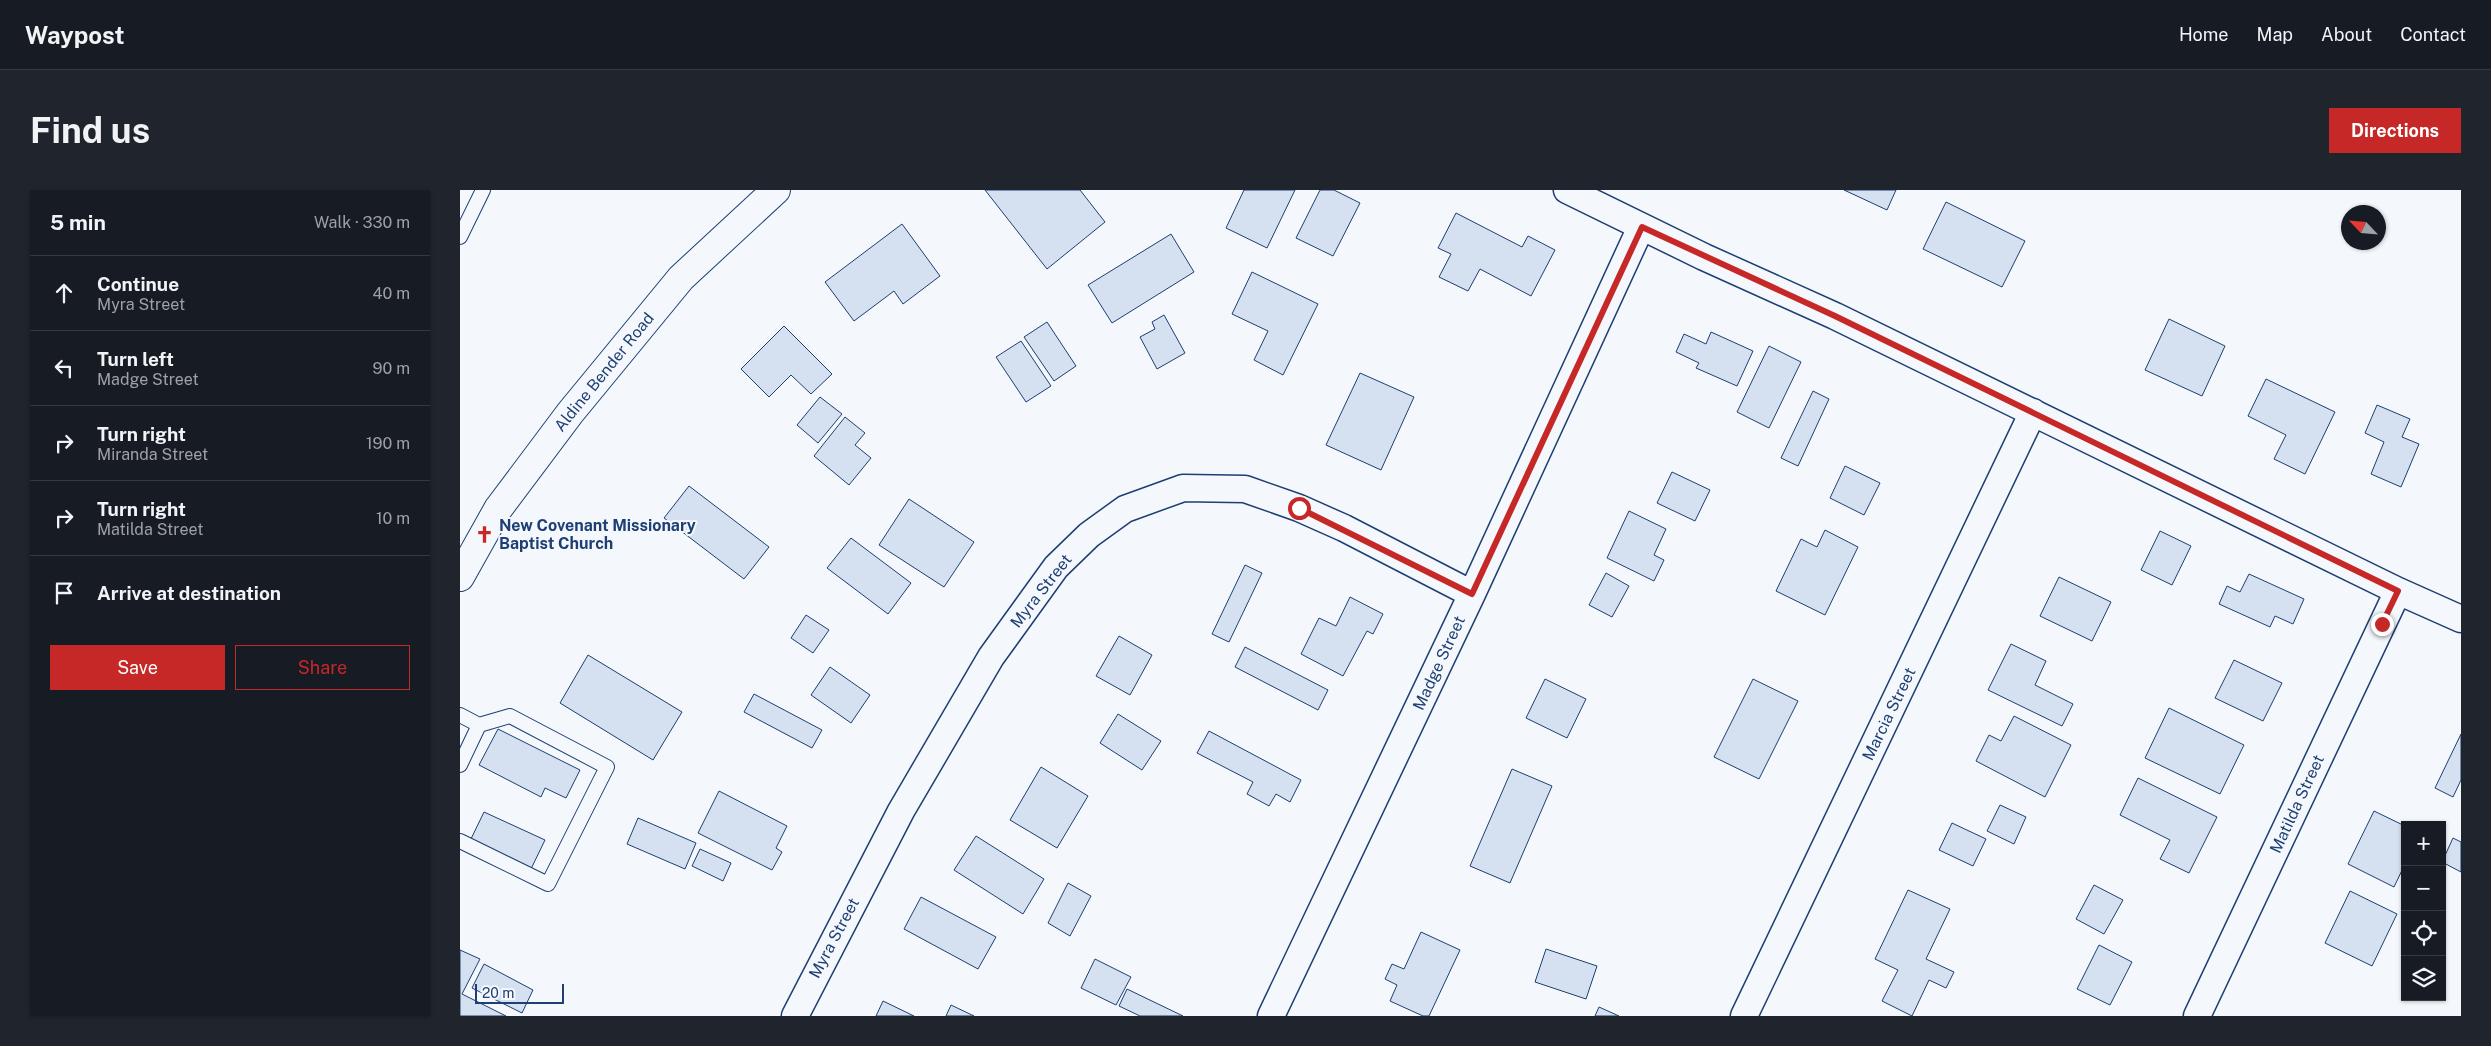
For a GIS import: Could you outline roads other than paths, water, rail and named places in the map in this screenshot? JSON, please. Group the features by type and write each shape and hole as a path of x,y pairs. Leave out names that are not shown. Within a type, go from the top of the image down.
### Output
{"main road":[{"name":"Aldine Bender Road","path":"463,566 498,510 570,413 681,278 776,190"}],"street":[{"path":"1567,190 1642,227 1835,316 2398,591 2461,619"},
{"name":"Madge Street","path":"1271,1016 1472,594 1642,227"},
{"name":"Marcia Street","path":"1744,1016 2034,412"},
{"name":"Myra Street","path":"794,1016 901,811 991,657 1056,567 1089,534 1125,509 1183,488 1244,489 1299,508 1344,528 1472,594"},
{"name":"Matilda Street","path":"2197,1016 2398,591"}],"lane":[{"path":"460,237 483,190"},
{"path":"460,715 480,725 510,716 607,767 548,884 460,841"},
{"path":"460,765 480,725"}],"place":[{"name":"New Covenant Missionary Baptist Church","path":"485,534"}]}
